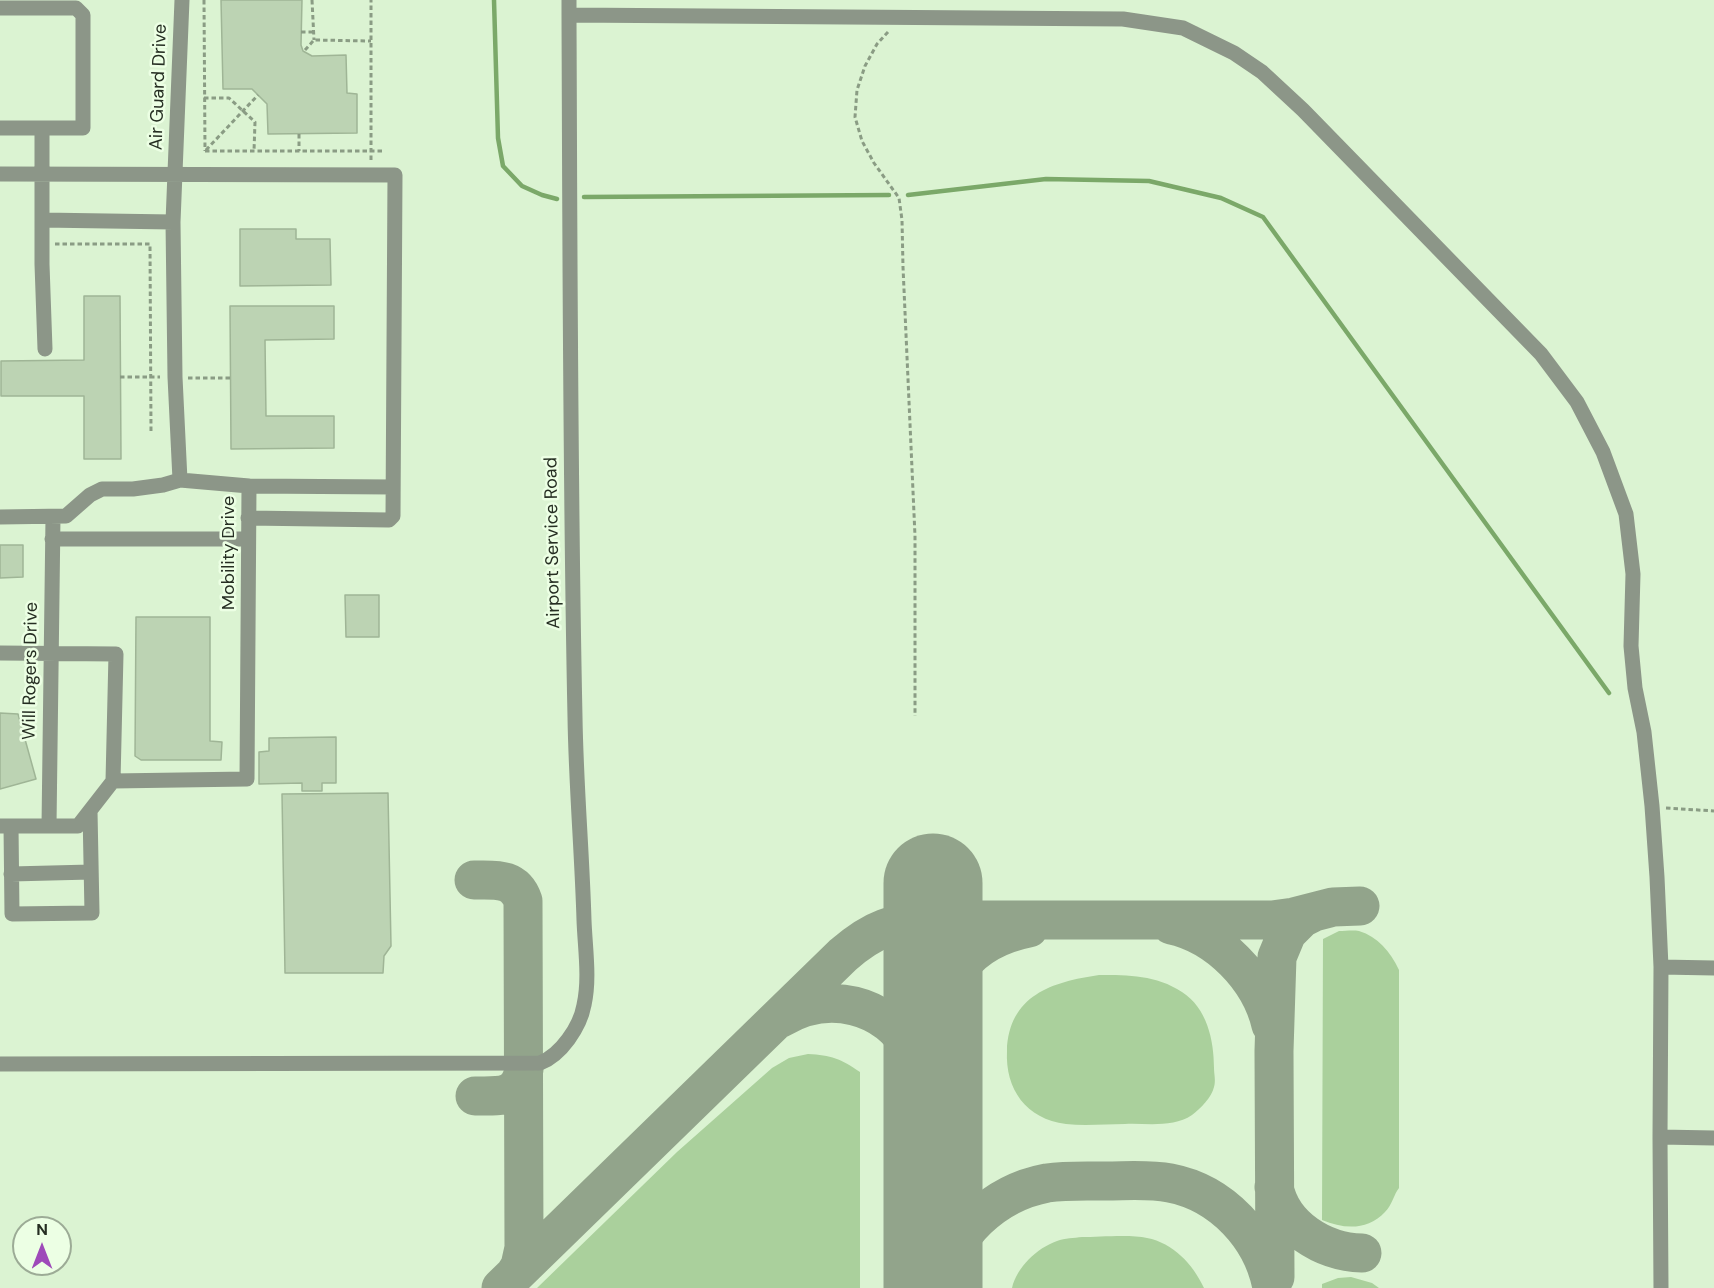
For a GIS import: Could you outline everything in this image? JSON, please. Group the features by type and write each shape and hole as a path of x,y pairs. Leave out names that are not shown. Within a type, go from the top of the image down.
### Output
{"lane":[{"name":"Air Guard Drive","path":"175,175 182,0"},
{"path":"0,8 76,4 83,15 83,128 0,128"},
{"path":"569,8 909,18 1123,19 1183,28 1234,53 1262,72 1303,110 1541,354 1577,402 1603,452 1626,514 1633,574 1632,646 1635,688 1644,732 1652,806 1661,967 1660,1288"},
{"name":"Airport Service Road","path":"0,1064 540,1063 551,1059 576,1027 584,1008 587,983 577,793 572,552 569,8"},
{"path":"42,128 45,349"},
{"path":"0,174 395,175 393,516 389,520 248,518"},
{"path":"175,175 173,222 175,378 180,480"},
{"path":"42,220 173,222"},
{"name":"Mobility Drive","path":"53,517 66,516 90,495 102,489 163,486 180,480 249,486 247,779 113,781"},
{"path":"249,486 393,488"},
{"path":"0,517 53,517"},
{"name":"Will Rogers Drive","path":"49,826 53,517"},
{"path":"52,539 248,539"},
{"path":"0,653 116,654 113,781 78,826 5,826 12,874 12,914 92,913 90,811"},
{"path":"12,874 91,872"},
{"path":"1661,967 1714,968"},
{"path":"1660,1137 1714,1138"}],"path":[{"path":"204,0 205,152"},
{"path":"312,0 314,40"},
{"path":"371,0 371,164"},
{"path":"909,18 891,28 877,44 865,66 857,90 855,117 862,141 874,163 899,198 902,220 915,536 915,716"},
{"path":"301,32 313,32"},
{"path":"305,50 314,40 371,41"},
{"path":"205,152 258,95"},
{"path":"204,98 229,98 244,110 255,122 254,151"},
{"path":"299,134 299,151"},
{"path":"205,152 384,151"},
{"path":"53,244 150,244 151,432"},
{"path":"120,378 163,378"},
{"path":"190,378 231,378"},
{"path":"1652,806 1714,811"}],"green space":[{"path":"1339,931 1359,931 1372,937 1392,957 1399,970 1399,1188 1387,1209 1378,1218 1371,1223 1355,1226 1339,1225 1322,1220 1323,939"},
{"path":"1099,975 1132,976 1162,982 1182,992 1198,1007 1213,1047 1215,1082 1208,1099 1192,1115 1177,1122 1160,1124 1066,1124 1040,1116 1021,1100 1014,1089 1007,1065 1010,1032 1016,1016 1025,1004 1050,987"},
{"path":"808,1054 836,1058 860,1072 860,1288 537,1288 677,1152 772,1068 789,1058"},
{"path":"1132,1236 1156,1241 1181,1256 1194,1271 1204,1288 1012,1288 1018,1273 1035,1253 1060,1240"},
{"path":"1351,1277 1372,1283 1379,1288 1322,1288 1322,1284 1338,1278"}],"building":[{"path":"221,0 302,0 301,45 303,51 312,56 346,55 347,93 357,94 357,133 268,134 267,104 252,89 223,89"},
{"path":"240,229 296,229 296,239 330,239 331,285 240,286"},
{"path":"84,296 120,296 121,459 84,459 84,396 1,396 1,361 84,360"},
{"path":"230,306 334,306 334,339 265,340 266,416 334,416 334,448 231,449"},
{"path":"0,545 23,545 23,577 0,578"},
{"path":"345,595 379,595 379,637 346,637"},
{"path":"136,617 210,617 210,741 222,742 221,760 141,760 135,756"},
{"path":"0,713 18,714 36,779 0,789"},
{"path":"336,737 336,783 322,783 322,791 302,791 302,783 259,784 259,752 269,751 269,738"},
{"path":"388,793 391,946 384,956 383,973 285,973 282,794"}],"waterway":[{"path":"494,0 498,138 503,166 522,186 557,199"},
{"path":"908,195 1046,179 1149,181 1221,198 1263,217 1609,693"},
{"path":"584,197 889,195"}],"taxiway":[{"path":"474,880 497,880 510,884 523,901 524,1248 520,1266 515,1274"},
{"path":"501,1288 843,955 864,939 884,928 933,920 1272,920 1333,907 1360,906"},
{"path":"1275,1277 1274,1051 1277,957 1287,933 1302,918 1314,912"},
{"path":"1171,925 1205,938 1234,961 1257,991 1271,1025"},
{"path":"933,1042 943,1000 960,967 972,954 988,943 1007,934 1029,928"},
{"path":"781,1018 799,1009 836,1003 871,1012 887,1022 913,1051 933,1103"},
{"path":"475,1096 500,1095 513,1091 518,1086 524,1069"},
{"path":"940,1288 953,1250 977,1219 992,1206 1028,1188 1047,1183 1077,1181 1162,1182 1189,1188 1207,1196 1223,1207 1249,1235 1260,1251 1272,1288"},
{"path":"1274,1187 1278,1201 1286,1214 1306,1235 1333,1248 1362,1253"}],"runway":[{"path":"933,883 933,1288"}]}
